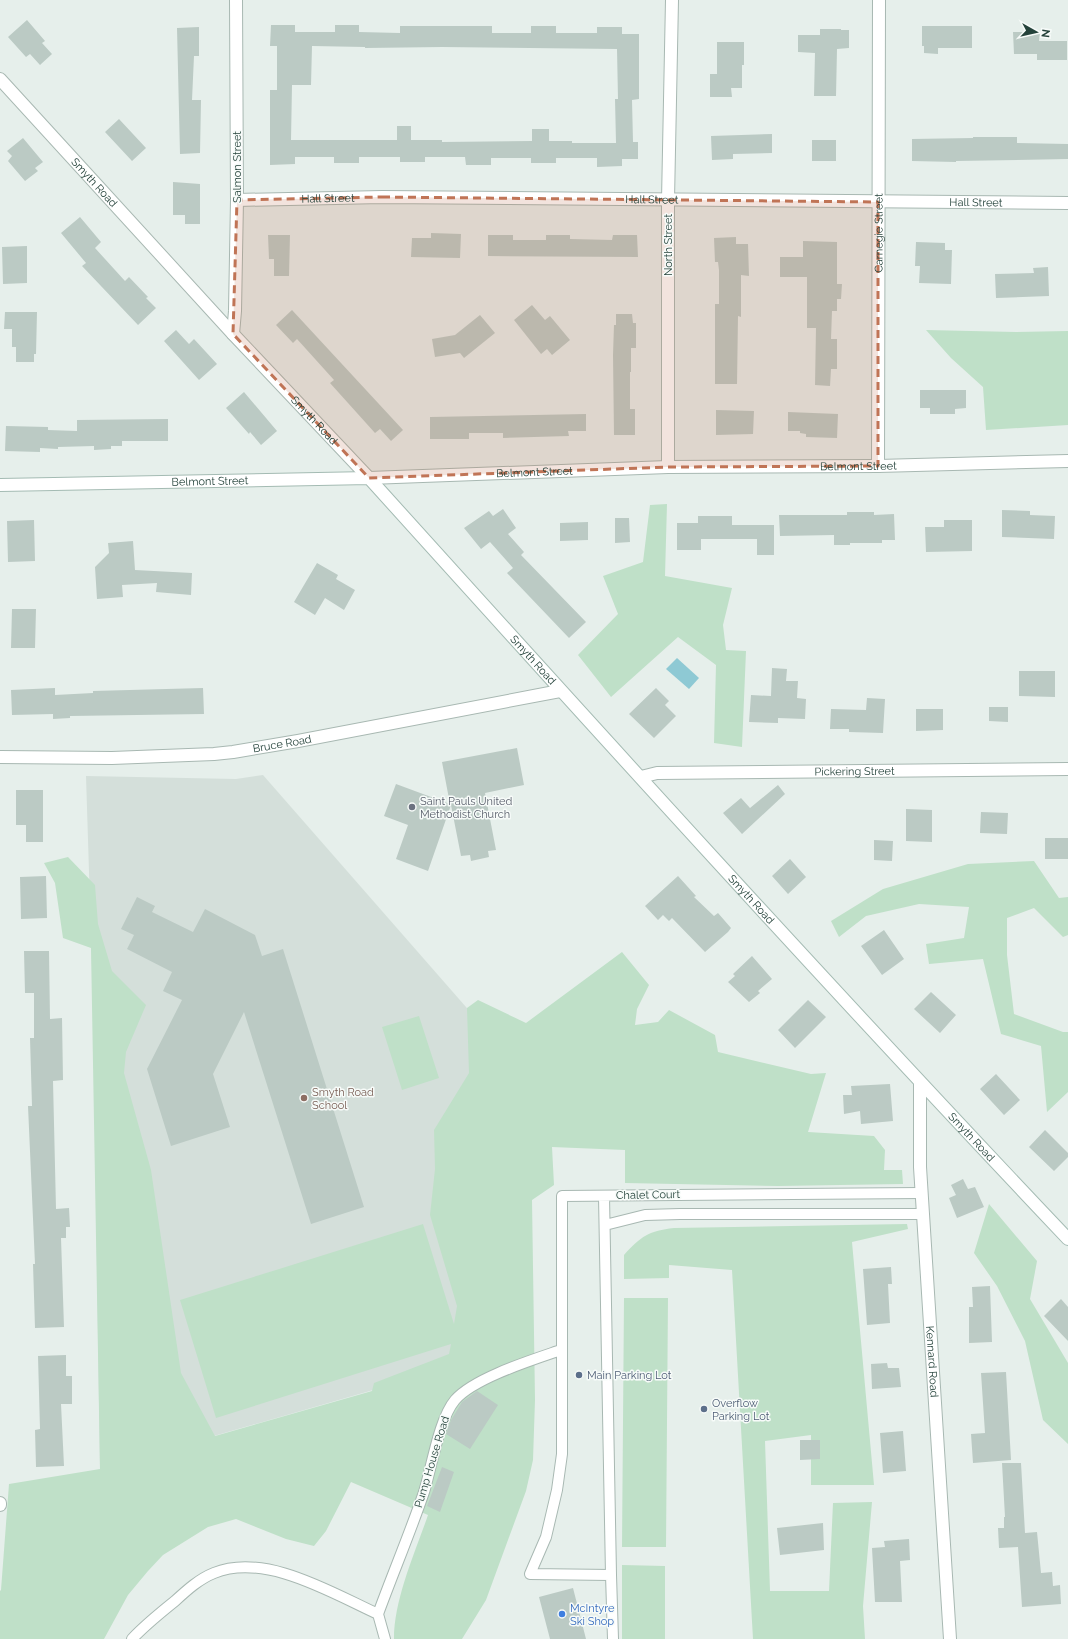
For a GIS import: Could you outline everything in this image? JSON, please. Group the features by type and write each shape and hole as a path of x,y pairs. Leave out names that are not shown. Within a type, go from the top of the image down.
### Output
{"street":[{"name":"Salmon Street","path":"232,334 235,311 237,200 236,0"},
{"name":"North Street","path":"668,467 668,200 672,0"},
{"name":"Carnegie Street","path":"878,466 879,0"},
{"name":"Smyth Road","path":"0,79 232,334 369,478 560,691 641,777 920,1083 1068,1239"},
{"name":"Hall Street","path":"237,200 382,197 1068,203"},
{"name":"Belmont Street","path":"0,485 369,478 668,467 878,466 1068,461"},
{"name":"Bruce Road","path":"0,757 112,758 233,752 306,740 560,691"},
{"name":"Pickering Street","path":"641,777 657,773 1068,768"},
{"name":"Kennard Road","path":"920,1083 919,1129 923,1214 950,1639"}],"lane":[{"name":"Chalet Court","path":"922,1193 604,1196 605,1225 645,1215 923,1214"},
{"path":"604,1196 562,1196 562,1454 546,1537 530,1574 610,1575"},
{"path":"605,1225 610,1575 613,1639"},
{"name":"Pump House Road","path":"378,1614 424,1491 445,1415 455,1400 465,1391 482,1381 509,1369 561,1350"},
{"path":"132,1639 144,1626 199,1580 215,1573 234,1568 252,1567 271,1570 312,1584 378,1614 385,1639"}],"highlighted area":[{"path":"382,197 878,202 878,466 668,467 369,478 233,334 237,200"}],"shaded area":[{"name":"Smyth Road School","path":"263,775 515,1063 501,1353 100,1469 93,999 86,776 236,779"}],"green space":[{"path":"926,330 1016,332 1068,331 1068,425 986,430 983,387 951,358"},
{"path":"667,504 665,576 732,588 723,625 726,650 746,651 742,747 714,743 716,665 678,637 611,697 578,655 618,614 603,576 643,562 650,505"},
{"path":"68,857 95,885 98,924 112,971 146,1005 126,1052 124,1073 151,1170 181,1373 215,1436 372,1391 374,1383 449,1354 451,1344 216,1418 180,1300 423,1224 454,1324 457,1306 430,1215 435,1169 434,1130 469,1073 467,1008 478,1000 526,1023 622,952 649,985 637,1009 635,1025 658,1022 669,1010 715,1035 718,1052 811,1074 826,1073 808,1132 874,1136 885,1150 884,1170 902,1170 903,1184 778,1186 625,1183 625,1150 552,1147 554,1185 532,1200 535,1400 533,1460 526,1491 486,1600 462,1639 394,1639 397,1608 401,1592 428,1515 351,1482 326,1531 314,1546 286,1539 236,1519 208,1527 163,1555 148,1571 128,1595 104,1639 0,1639 0,1591 9,1484 100,1469 91,948 63,938 55,883 44,863"},
{"path":"1034,861 1059,898 1068,897 1068,935 1063,937 1034,908 1007,918 1007,955 1014,1014 1063,1032 1068,1032 1068,1092 1047,1112 1041,1046 1001,1034 983,959 929,964 926,944 964,938 969,907 919,904 866,916 839,937 831,921 883,889 968,864"},
{"path":"419,1016 439,1078 402,1090 382,1027"},
{"path":"989,1204 1037,1261 1030,1299 1068,1363 1068,1444 1043,1420 1025,1341 997,1286 974,1253"},
{"path":"907,1224 908,1229 852,1242 874,1485 811,1485 811,1435 765,1441 770,1591 829,1591 833,1503 872,1502 863,1606 865,1639 753,1639 732,1270 669,1265 669,1278 624,1279 624,1255 635,1243 646,1236 658,1231 674,1228"},
{"path":"624,1298 668,1298 666,1547 622,1547"},
{"path":"622,1565 665,1566 665,1639 622,1639"}],"water":[{"path":"677,658 699,678 689,689 666,669"}],"building":[{"path":"27,20 45,41 42,43 52,54 40,65 30,54 26,57 8,37"},
{"path":"271,25 295,25 295,32 335,32 335,25 359,25 359,32 400,33 400,26 492,26 492,33 531,33 531,26 556,26 556,33 597,33 597,27 622,27 622,34 639,34 639,99 632,100 633,142 638,142 638,159 622,159 622,166 597,167 597,158 556,158 556,163 531,163 531,158 491,158 491,165 466,165 465,157 425,157 425,162 400,162 400,157 359,157 359,163 334,163 334,157 295,157 295,164 270,165 270,90 277,90 277,46 270,46","holes":["312,46 617,49 618,99 615,99 616,143 572,143 572,141 549,141 549,129 532,129 532,141 442,142 442,140 411,140 411,126 397,126 397,140 291,140 292,85 311,85"]},
{"path":"922,26 972,26 972,48 938,48 938,54 924,53 924,46 922,46"},
{"path":"199,27 199,56 194,56 192,100 201,100 200,153 180,154 177,28"},
{"path":"820,29 849,30 849,48 837,49 836,96 814,96 815,53 798,52 798,35 820,35"},
{"path":"1013,32 1040,32 1039,41 1067,41 1067,60 1037,60 1037,54 1014,54"},
{"path":"717,42 744,42 742,88 731,88 732,97 710,97 710,74 717,74"},
{"path":"119,119 146,148 132,161 105,132"},
{"path":"772,134 772,153 733,154 733,159 712,160 711,136"},
{"path":"1017,137 1017,143 1068,144 1068,159 956,162 912,161 912,139"},
{"path":"23,138 43,162 35,168 38,171 25,181 8,161 12,156 7,151"},
{"path":"812,140 836,140 836,161 812,161"},
{"path":"173,182 200,184 200,224 185,224 185,215 173,215"},
{"path":"80,217 101,242 95,248 125,281 129,277 156,308 138,325 82,266 86,263 61,233"},
{"path":"431,233 461,234 460,258 411,257 412,238 431,238"},
{"path":"268,235 290,235 289,276 274,276 274,259 269,259"},
{"path":"488,235 513,235 513,240 546,240 546,235 570,235 570,239 612,240 613,235 637,235 638,257 488,256"},
{"path":"736,237 736,244 748,244 749,276 741,275 741,317 738,316 737,384 715,384 715,304 719,304 719,270 718,262 715,262 714,238"},
{"path":"803,241 837,242 837,284 842,284 841,299 837,299 837,311 832,311 831,339 837,339 837,369 831,369 830,386 815,385 816,328 807,328 807,277 780,277 780,257 803,257"},
{"path":"916,242 945,243 945,250 952,250 951,284 919,283 920,266 915,266"},
{"path":"27,246 27,283 3,284 2,247"},
{"path":"1048,267 1049,296 996,298 995,274 1034,273 1033,268"},
{"path":"532,305 545,320 550,316 570,340 552,355 547,349 541,354 514,320"},
{"path":"292,310 403,430 391,441 380,429 375,433 330,383 334,380 297,339 293,343 276,325"},
{"path":"5,312 37,312 36,354 34,354 34,362 16,362 16,347 12,347 12,329 4,329"},
{"path":"616,314 632,314 633,323 636,323 636,348 631,348 630,372 630,409 635,409 635,435 614,435 613,355"},
{"path":"480,315 495,333 464,358 460,353 435,357 432,339 455,335"},
{"path":"176,330 189,344 194,339 217,364 199,380 164,341"},
{"path":"920,390 966,390 966,408 955,409 955,414 930,414 930,408 920,408"},
{"path":"244,392 277,431 261,445 226,408"},
{"path":"716,410 754,411 753,434 716,435"},
{"path":"788,412 838,414 837,438 806,437 806,434 800,433 800,431 788,431"},
{"path":"586,414 586,431 568,431 569,436 503,438 503,433 469,433 469,439 430,439 430,417"},
{"path":"168,419 168,441 122,441 122,446 111,446 111,449 94,450 94,446 58,447 58,449 40,448 40,452 5,451 6,426 48,427 48,430 77,431 77,420"},
{"path":"503,509 516,528 508,534 524,552 521,555 586,622 569,638 507,573 513,568 490,542 481,549 464,528 489,511 493,516"},
{"path":"1002,510 1030,511 1030,515 1055,516 1054,539 1002,537"},
{"path":"847,512 874,512 874,515 894,514 895,540 882,540 882,543 850,543 850,545 834,545 834,535 780,536 779,515 847,515"},
{"path":"698,516 732,516 732,525 774,525 774,555 757,555 757,539 701,539 701,550 677,550 677,523 698,523"},
{"path":"615,518 629,518 630,542 615,543"},
{"path":"34,520 35,561 8,562 7,521"},
{"path":"944,520 972,520 972,551 926,552 925,527 944,527"},
{"path":"588,522 588,540 560,541 560,523"},
{"path":"133,541 135,570 192,573 191,595 156,592 157,583 122,585 123,597 97,599 95,567 109,553 108,543"},
{"path":"317,563 338,575 336,579 355,590 344,610 325,598 315,615 294,602"},
{"path":"12,609 36,609 35,648 11,648"},
{"path":"772,668 787,669 786,681 798,681 797,698 806,699 805,719 778,718 778,723 749,722 751,695 771,696"},
{"path":"1019,671 1055,671 1055,697 1019,696"},
{"path":"55,688 55,695 93,693 93,691 203,688 204,714 70,716 70,718 53,719 53,714 12,715 11,690"},
{"path":"656,688 669,701 665,705 676,716 654,738 629,714"},
{"path":"867,698 885,699 883,733 849,732 849,729 830,729 831,709 866,710"},
{"path":"989,707 1008,707 1008,722 989,721"},
{"path":"916,709 943,709 943,730 916,731"},
{"name":"Saint Pauls United Methodist Church","path":"517,748 524,785 485,793 496,850 488,851 489,857 471,861 470,855 461,856 451,805 428,871 396,859 408,825 384,816 396,784 450,804 442,762"},
{"path":"778,785 785,794 742,834 723,813 741,798 750,808"},
{"path":"16,790 43,790 43,842 26,842 26,825 16,825"},
{"path":"906,809 932,810 932,842 906,841"},
{"path":"981,812 1008,813 1007,834 980,833"},
{"path":"1045,838 1068,838 1068,859 1045,859"},
{"path":"874,840 893,841 892,861 874,860"},
{"path":"790,859 806,877 788,894 772,876"},
{"path":"46,876 47,918 21,919 20,877"},
{"path":"678,876 696,896 694,897 714,916 718,913 731,928 705,952 672,918 669,921 663,915 658,920 645,906"},
{"path":"137,897 155,906 152,912 193,932 205,909 255,935 262,956 283,949 364,1207 311,1224 244,1012 213,1074 230,1127 171,1146 147,1069 182,1000 163,991 172,972 127,949 134,935 121,929"},
{"path":"884,930 904,959 882,975 861,946"},
{"path":"24,951 49,951 50,1019 62,1018 63,1080 53,1081 56,1209 69,1208 70,1227 66,1227 66,1238 61,1238 64,1327 35,1328 33,1264 35,1264 28,1106 32,1106 30,1038 34,1038 34,993 25,993"},
{"path":"752,956 772,979 758,991 760,993 749,1002 728,982 735,976 733,974"},
{"path":"931,992 956,1015 940,1033 914,1009"},
{"path":"808,1000 826,1017 795,1048 778,1030"},
{"path":"996,1074 1020,1100 1004,1115 980,1089"},
{"path":"890,1084 893,1121 861,1124 860,1111 844,1114 843,1095 852,1095 851,1086"},
{"path":"1045,1130 1068,1153 1068,1157 1054,1171 1029,1147"},
{"path":"963,1179 968,1189 975,1187 984,1207 957,1218 949,1198 956,1195 951,1185"},
{"path":"891,1267 892,1284 888,1284 890,1323 867,1325 863,1269"},
{"path":"990,1286 992,1342 969,1343 969,1307 973,1307 972,1287"},
{"path":"1061,1299 1068,1307 1068,1341 1044,1316"},
{"path":"66,1355 66,1376 72,1376 72,1404 61,1404 64,1466 36,1467 35,1430 40,1429 38,1356"},
{"path":"887,1363 888,1368 899,1368 901,1387 872,1389 871,1364"},
{"path":"1006,1372 1011,1460 973,1463 971,1434 985,1433 981,1373"},
{"path":"477,1391 498,1405 470,1449 446,1434 451,1420 462,1402"},
{"path":"903,1431 906,1471 883,1473 880,1433"},
{"path":"800,1440 820,1440 820,1459 800,1460"},
{"path":"1002,1463 1021,1463 1025,1533 1037,1532 1041,1573 1052,1572 1053,1586 1060,1585 1061,1604 1022,1607 1018,1547 999,1548 998,1528 1004,1528 1005,1517"},
{"path":"442,1467 454,1472 440,1512 427,1506"},
{"path":"823,1523 824,1550 780,1555 777,1528"},
{"path":"909,1539 910,1560 900,1561 902,1602 875,1602 872,1548 885,1547 884,1541"},
{"name":"McIntyre Ski Shop","path":"573,1588 586,1639 550,1639 539,1597"}],"place":[{"name":"Saint Pauls United Methodist Church","path":"412,807"},
{"name":"Smyth Road School","path":"304,1098"},
{"name":"Main Parking Lot","path":"579,1375"},
{"name":"Overflow Parking Lot","path":"704,1409"},
{"name":"McIntyre Ski Shop","path":"562,1614"}]}
